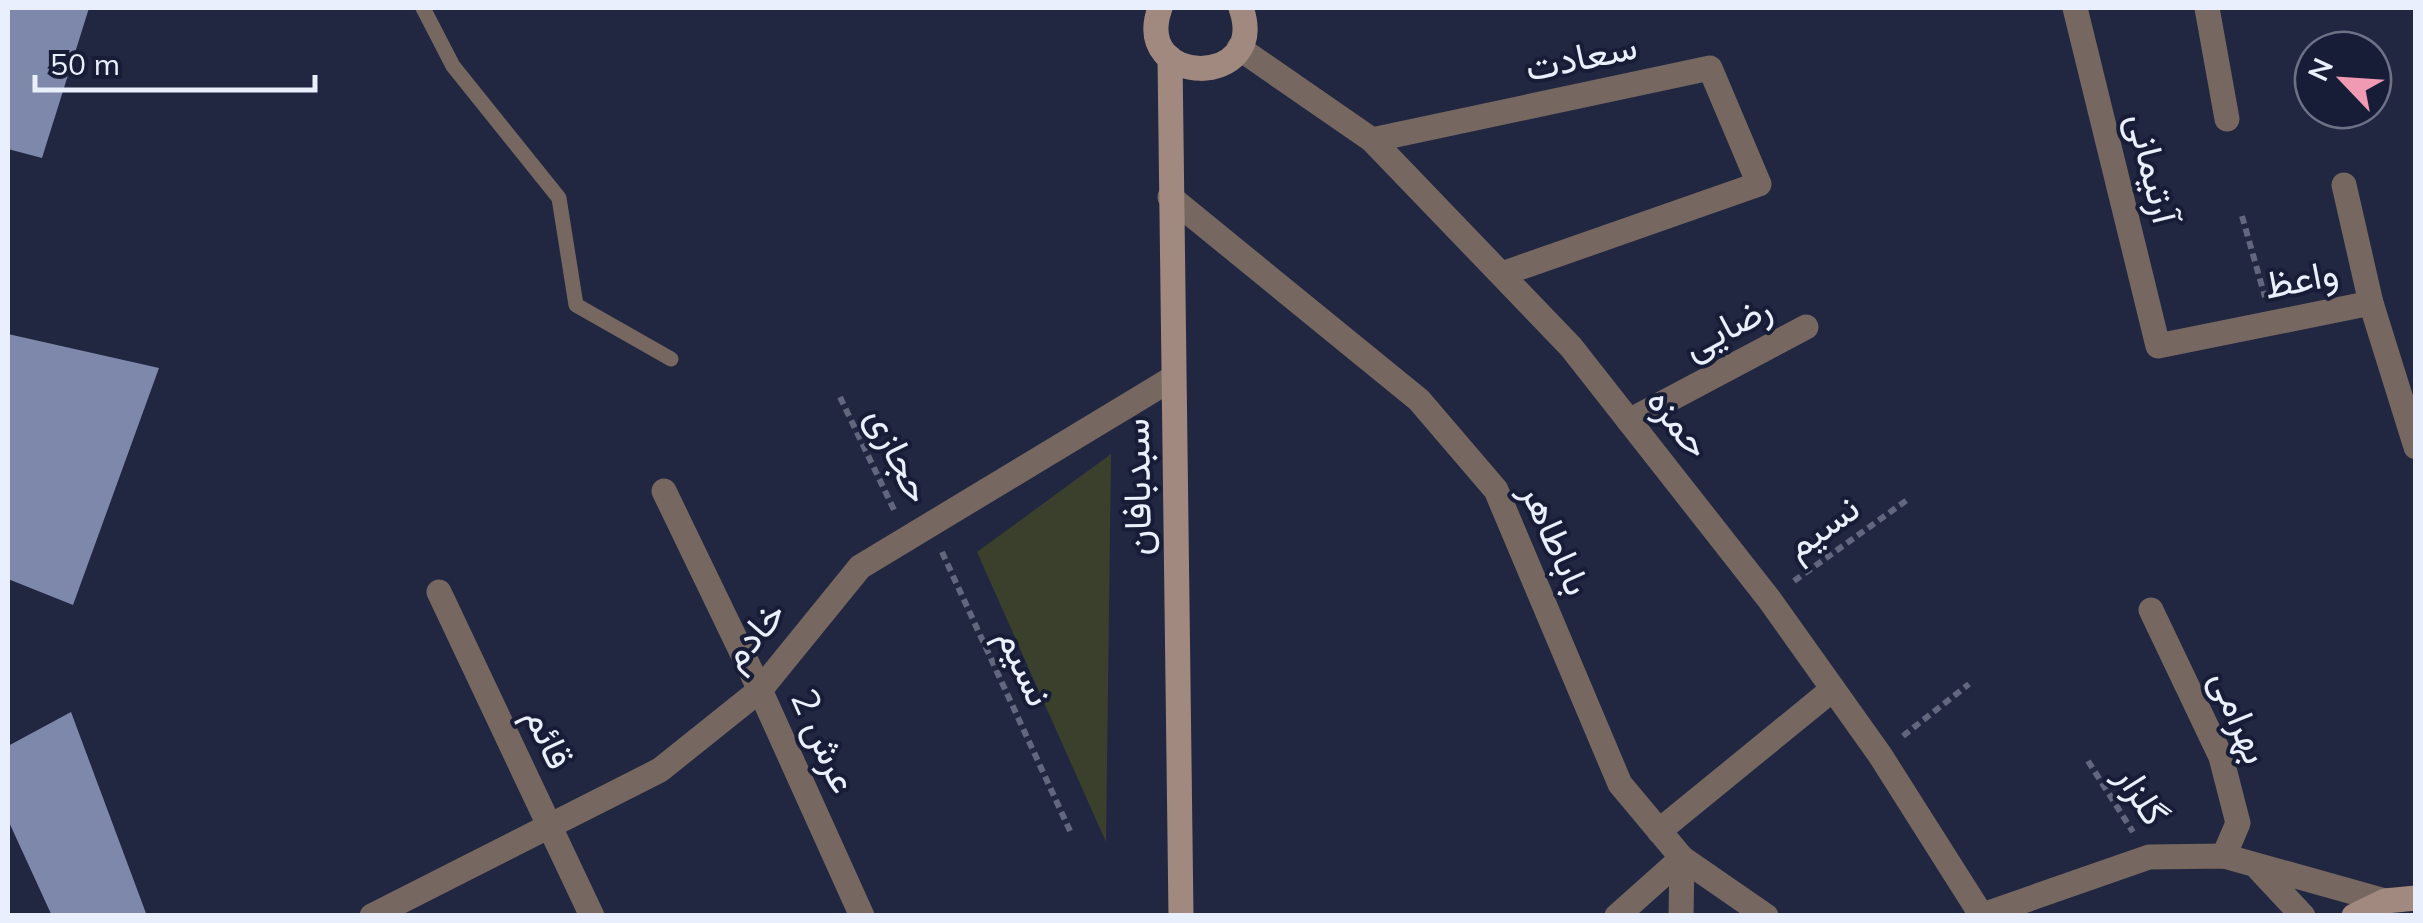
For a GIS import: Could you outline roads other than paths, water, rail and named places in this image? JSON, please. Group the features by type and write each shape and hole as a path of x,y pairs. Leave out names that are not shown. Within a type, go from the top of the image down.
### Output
{"street":[{"name":"سبدبافان","path":"1160,8 1157,36 1170,58 1181,916"},
{"path":"1170,58 1194,70 1206,70 1231,58 1245,33 1241,8"},
{"name":"آرتیمانی","path":"2075,8 2158,346"},
{"path":"2207,8 2227,119"},
{"name":"حمزه","path":"1239,48 1372,140 1571,347 1769,599 1880,755 1982,915"},
{"name":"سعادت","path":"1372,140 1710,68 1758,184 1502,274"},
{"path":"2344,185 2371,303"},
{"name":"باباطاهر","path":"1170,198 1419,400 1496,490 1620,784 1682,858 1766,916"},
{"name":"واعظ","path":"2158,346 2371,303 2416,447"},
{"name":"رضایی","path":"1630,421 1806,327"},
{"name":"خادم","path":"372,916 660,770 760,690 860,567 1172,378"},
{"name":"عرش 2","path":"664,491 862,916"},
{"name":"قائم","path":"439,592 592,916"},
{"name":"بهرامی","path":"2151,610 2221,757 2238,823 2224,856"},
{"path":"1659,831 1833,689"},
{"path":"1982,915 2149,857 2224,856 2384,901"},
{"path":"1617,916 1682,858"},
{"path":"1681,916 1682,858"},
{"path":"2255,866 2303,916"},
{"path":"2354,916 2384,901 2415,897"}],"lane":[{"path":"423,8 452,66 559,198 576,305 672,359"}]}
